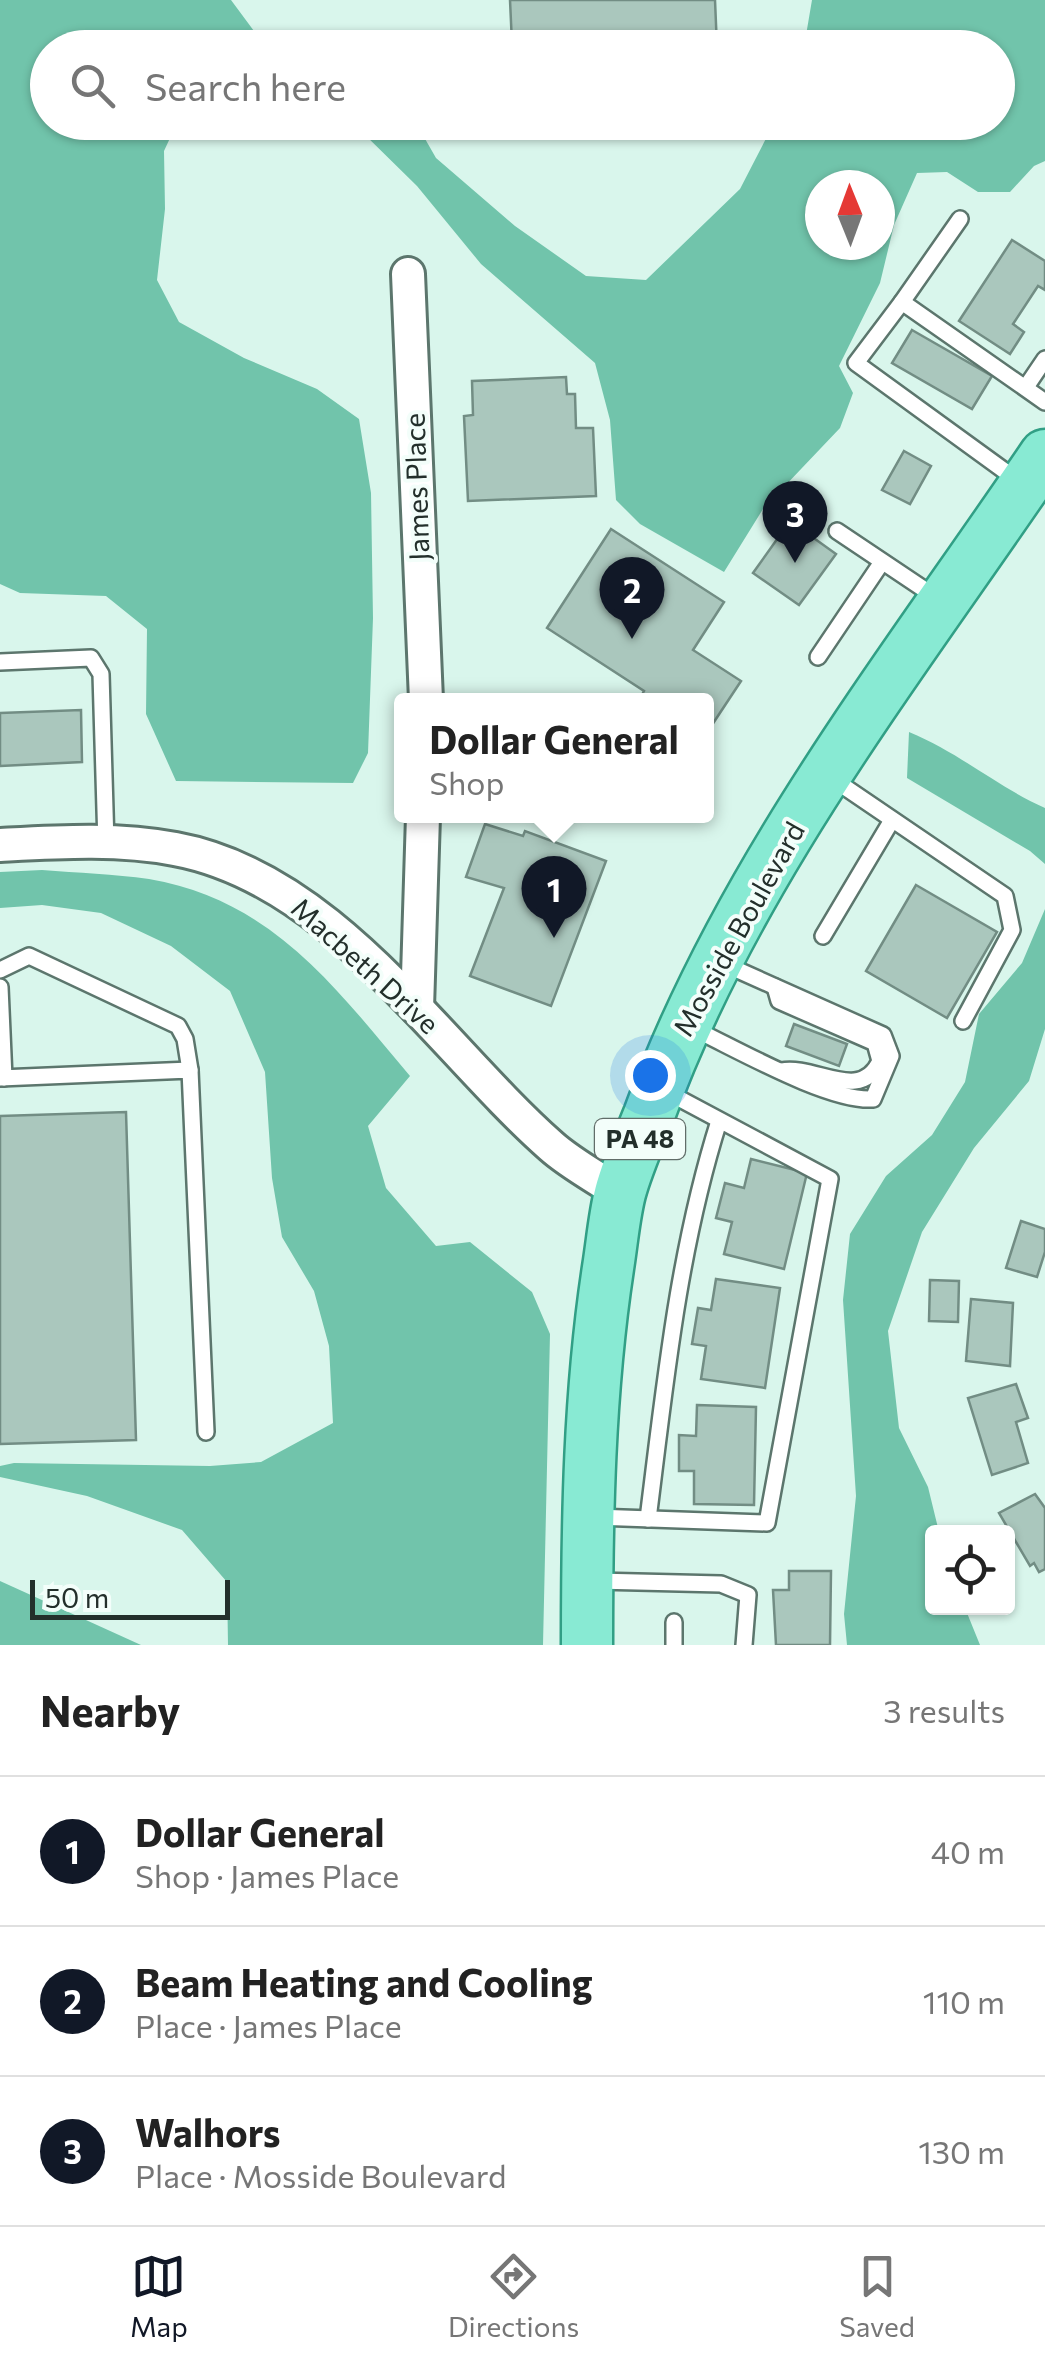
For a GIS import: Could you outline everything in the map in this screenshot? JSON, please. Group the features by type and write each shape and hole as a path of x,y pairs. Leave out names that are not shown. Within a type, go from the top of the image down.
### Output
{"main road":[{"name":"Mosside Boulevard","path":"587,1645 586,1516 596,1344 620,1193 659,1088 684,1024 716,961 827,775 1035,470"}],"street":[{"name":"James Place","path":"408,274 426,693"},
{"path":"417,1008 423,823"},
{"name":"Macbeth Drive","path":"0,845 106,844 176,849 269,882 339,935 417,1008 553,1148 620,1193"}],"lane":[{"path":"960,219 856,363 1035,470"},
{"path":"902,302 1045,402"},
{"path":"1026,387 1045,359"},
{"path":"836,531 944,602"},
{"path":"818,657 882,562"},
{"path":"0,662 91,658 101,674 106,844"},
{"path":"827,775 1005,896 1012,930 963,1020"},
{"path":"823,936 892,820"},
{"path":"0,970 29,956 178,1026 185,1039 190,1070 206,1432"},
{"path":"684,1024 780,1071 857,1100 872,1099 891,1056 883,1035 716,961"},
{"path":"0,987 2,1078 190,1070"},
{"path":"586,1516 767,1523 830,1179 659,1088"},
{"path":"648,1519 674,1311 694,1202 719,1121"},
{"path":"587,1580 721,1584 748,1595 744,1645"},
{"path":"674,1622 674,1645"}],"green space":[{"path":"0,0 231,0 253,30 30,30 30,140 169,140 164,151 165,209 157,280 179,322 244,358 317,389 359,419 371,493 373,618 368,753 353,783 176,781 146,714 147,629 106,596 20,593 0,584"},
{"path":"812,0 1045,0 1045,161 1034,166 1010,192 978,192 947,172 917,173 895,223 895,170 805,170 805,260 886,260 880,283 839,366 853,393 840,428 763,509 724,572 640,524 616,500 610,420 595,363 481,264 417,186 370,140 426,140 436,158 515,226 586,276 646,280 740,189 765,140 1015,140 1015,30 807,30"},
{"path":"909,732 1045,808 1045,864 1030,851 907,778"},
{"path":"42,870 149,879 192,890 231,906 298,952 410,1076 368,1126 386,1188 436,1246 470,1242 532,1292 550,1334 543,1645 228,1645 227,1582 182,1530 87,1496 0,1477 0,1466 14,1463 210,1466 261,1462 333,1423 329,1346 314,1291 282,1237 272,1178 265,1072 230,991 171,946 101,913 42,905 0,908 0,872"},
{"path":"1045,909 1045,1029 1029,1081 974,1148 922,1232 888,1331 899,1428 928,1487 937,1525 925,1525 925,1615 968,1615 980,1645 847,1645 844,1614 856,1496 843,1300 850,1234 886,1176 932,1135 965,1082 979,1014 1022,963"},
{"path":"0,1581 141,1645 0,1645"}],"building":[{"path":"510,0 715,0 716,30 511,30"},
{"path":"1012,240 1045,261 1045,290 1038,286 1013,324 1024,332 1010,354 959,321"},
{"path":"912,330 992,376 972,409 892,363"},
{"path":"566,377 567,394 575,394 576,428 593,428 596,496 468,501 464,416 473,415 472,381"},
{"path":"904,451 931,466 910,504 882,490"},
{"path":"790,521 836,554 799,605 753,573"},
{"path":"611,529 724,602 693,650 741,681 714,722 714,693 643,693 547,628"},
{"path":"81,710 82,762 0,766 0,713"},
{"path":"485,824 523,836 525,831 606,861 551,1006 470,976 504,888 466,877"},
{"path":"916,885 997,932 947,1018 866,971"},
{"path":"794,1024 847,1044 839,1066 786,1046"},
{"path":"126,1112 136,1440 0,1444 0,1116"},
{"path":"751,1159 807,1173 784,1269 724,1254 732,1222 716,1218 725,1183 744,1188"},
{"path":"1021,1221 1045,1229 1045,1252 1037,1277 1006,1268"},
{"path":"716,1279 780,1288 765,1388 701,1379 706,1346 692,1344 698,1308 711,1310"},
{"path":"930,1280 959,1281 958,1322 929,1321"},
{"path":"971,1299 1013,1303 1010,1366 966,1361"},
{"path":"1016,1384 1028,1418 1016,1422 1028,1463 992,1475 968,1398"},
{"path":"697,1405 756,1407 754,1505 694,1504 694,1471 679,1471 679,1435 696,1436"},
{"path":"1035,1494 1045,1508 1045,1569 1039,1572 1034,1563 1030,1566 1015,1540 1015,1525 1006,1525 999,1513"},
{"path":"789,1571 831,1571 830,1645 776,1645 773,1590 789,1590"}],"place":[{"name":"Walhors","path":"795,563"},
{"name":"Beam Heating and Cooling","path":"632,639"},
{"name":"Dollar General","path":"554,938"}]}
